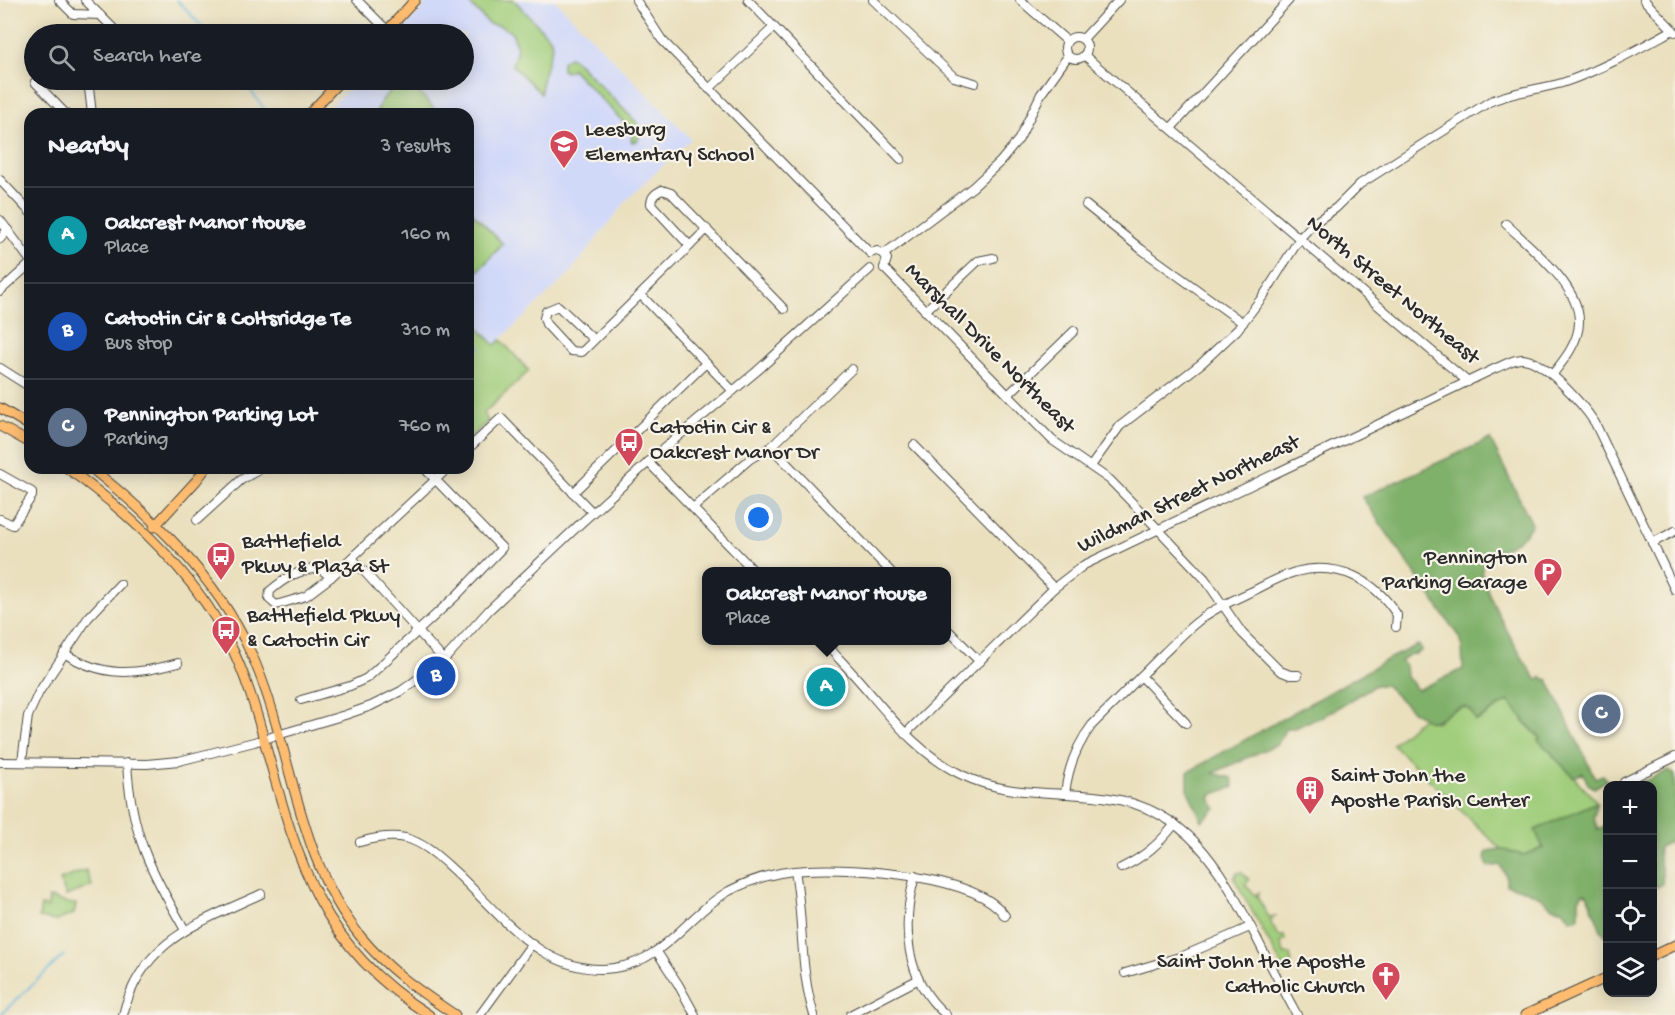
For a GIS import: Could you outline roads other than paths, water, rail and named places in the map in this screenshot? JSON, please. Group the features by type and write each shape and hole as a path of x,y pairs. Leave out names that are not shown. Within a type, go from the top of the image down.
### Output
{"main road":[{"path":"394,24 415,0"},
{"path":"315,108 332,90"},
{"path":"0,408 24,422"},
{"path":"0,426 24,440"},
{"path":"75,474 146,535 184,575 218,621 247,682 294,843 321,905 368,967 396,992 429,1015"},
{"path":"98,474 156,524 213,589 235,622 257,666 317,864 337,903 361,937 382,961 410,984 455,1015"},
{"path":"146,535 201,474"},
{"path":"1657,954 1675,945"},
{"path":"1525,1015 1536,1013 1603,980"}],"street":[{"path":"59,0 73,14 100,15"},
{"path":"85,0 109,24"},
{"path":"357,0 378,24"},
{"path":"636,0 662,40 870,253"},
{"path":"748,0 902,159"},
{"path":"873,0 954,77 975,83"},
{"path":"1020,0 1067,41"},
{"path":"1083,39 1119,0"},
{"path":"1172,129 1289,0"},
{"path":"1091,466 1120,426 1202,363 1243,322 1300,238 1360,184 1489,102 1580,77 1674,31 1644,0"},
{"path":"709,89 774,27"},
{"path":"1075,37 1083,39 1087,47 1084,55 1076,59 1068,56 1065,50 1067,41 1075,37"},
{"name":"North Street Northeast","path":"1084,55 1468,382 1520,359 1533,362 1552,375 1576,398 1595,423 1675,590"},
{"path":"884,254 973,187 1000,162 1019,139 1041,93 1068,56"},
{"path":"43,90 60,108"},
{"path":"89,90 91,108"},
{"path":"0,180 24,206"},
{"path":"690,246 651,204 656,193 662,190 671,193 784,309"},
{"path":"1086,205 1148,254 1243,322"},
{"path":"0,220 24,253"},
{"path":"1506,224 1557,275 1573,296 1577,306 1579,322 1576,337 1563,362 1552,375"},
{"path":"0,239 8,230"},
{"path":"594,340 558,306 546,311 543,318 546,324 572,351 582,352 706,230"},
{"path":"877,251 884,254 887,260 884,268 877,272 870,269 866,261 870,253 877,251"},
{"path":"925,311 978,261 993,258"},
{"path":"0,291 24,268"},
{"name":"Marshall Drive Northeast","path":"884,268 1052,440 1110,480 1205,579 1242,633 1280,671 1298,675"},
{"path":"0,762 147,764 179,761 278,735 386,699 414,683 444,660 489,610 592,512 870,269"},
{"path":"641,295 733,391"},
{"path":"1008,395 1074,331"},
{"path":"573,492 706,363"},
{"path":"0,369 24,383"},
{"path":"693,508 750,459 771,447 852,369"},
{"name":"Wildman Street Northeast","path":"905,734 1054,588 1084,565 1468,382"},
{"path":"474,443 501,418 592,512"},
{"path":"914,445 1054,588"},
{"path":"771,447 886,567"},
{"path":"648,462 750,567"},
{"path":"0,474 32,492 32,496 13,525 0,519"},
{"path":"197,520 250,474"},
{"path":"301,700 350,686 367,678 419,632 502,548 430,474"},
{"path":"331,577 320,568 300,571 285,578 270,591 269,599 276,605 306,596 331,577 442,474"},
{"path":"1652,543 1675,531"},
{"path":"352,558 444,660"},
{"path":"1065,794 1066,778 1073,755 1092,725 1195,623 1223,605 1294,573 1306,570 1332,570 1356,577 1387,598 1397,615 1396,627"},
{"path":"22,761 28,716 39,692 88,618 120,584"},
{"path":"951,633 980,662"},
{"path":"827,645 905,734 944,765 986,785 1026,793 1065,794 1124,801 1154,812 1175,824 1191,837 1212,860 1230,889 1297,1015"},
{"path":"64,653 78,662 112,672 142,672 178,663"},
{"path":"1141,676 1186,723"},
{"path":"1626,781 1675,757"},
{"path":"127,763 129,792 143,851 185,930"},
{"path":"1121,868 1148,854 1175,824"},
{"path":"360,842 372,838 398,837 412,840 426,847 531,945 561,962 587,969 599,970 628,966 657,952 702,911 730,891 774,874 795,871 825,869 915,876 963,889 985,898 995,904 1005,916"},
{"path":"795,871 801,919 803,969 814,1015"},
{"path":"915,876 908,909 907,933 911,957 925,993 946,1015"},
{"path":"123,1015 131,989 146,964 162,946 185,930 261,894"},
{"path":"1125,973 1183,956 1250,927"},
{"path":"480,1015 531,945"},
{"path":"657,952 695,1015"},
{"path":"850,1015 918,979"}],"waterway":[{"path":"177,0 200,24"},
{"path":"250,90 264,108"},
{"path":"474,342 480,348"},
{"path":"0,1015 64,955"}],"place":[{"name":"Leesburg Elementary School","path":"564,170"},
{"name":"Catoctin Cir & Oakcrest Manor Dr","path":"629,468"},
{"name":"Battlefield Pkwy & Plaza St","path":"221,582"},
{"name":"Pennington Parking Garage","path":"1548,598"},
{"name":"Battlefield Pkwy & Catoctin Cir","path":"226,656"},
{"name":"Catoctin Cir & Coltsridge Te","path":"436,676"},
{"name":"Oakcrest Manor House","path":"826,687"},
{"name":"Pennington Parking Lot","path":"1601,714"},
{"name":"Saint John the Apostle Parish Center","path":"1310,816"},
{"name":"Saint John the Apostle Catholic Church","path":"1386,1002"}]}
